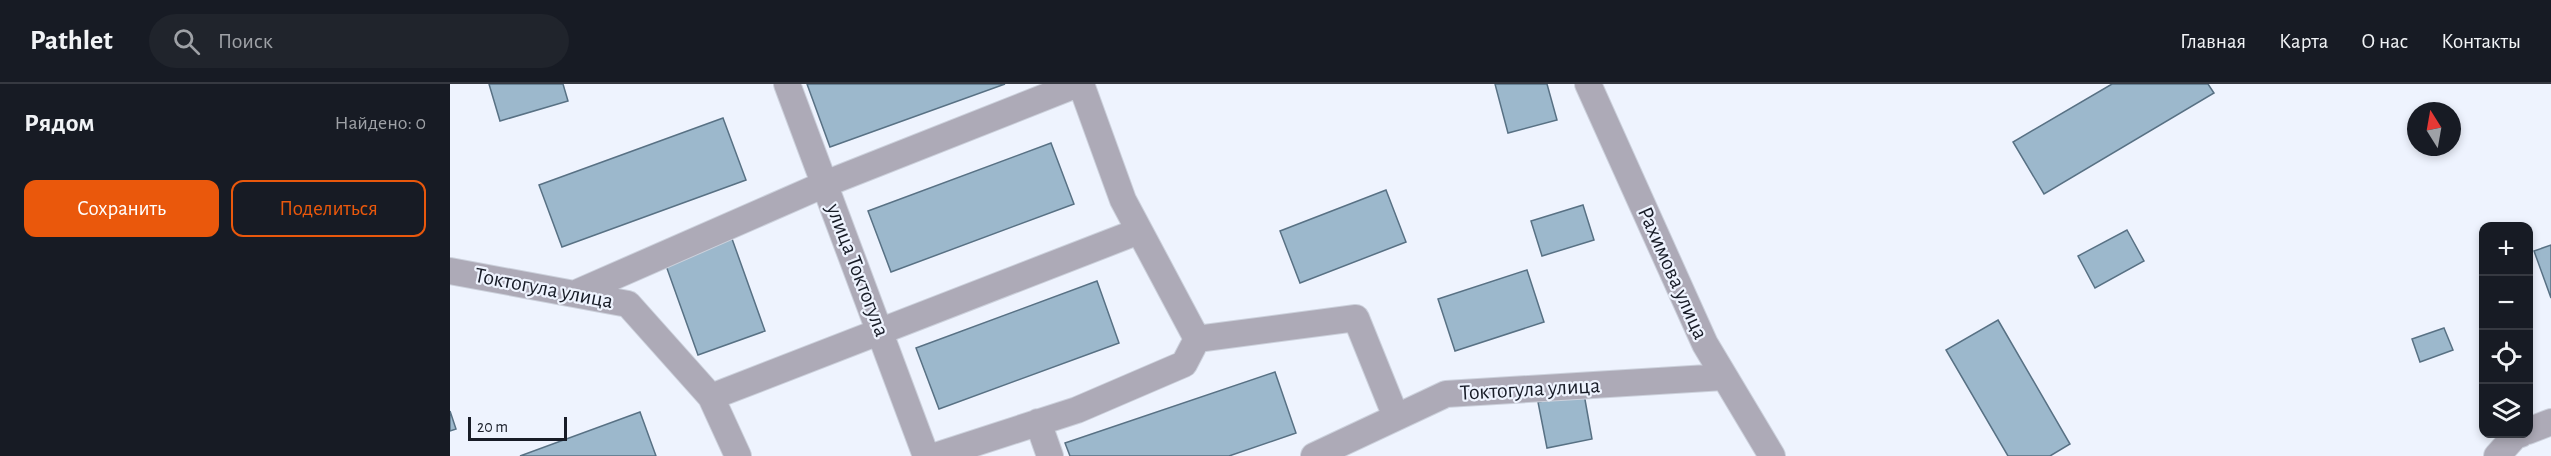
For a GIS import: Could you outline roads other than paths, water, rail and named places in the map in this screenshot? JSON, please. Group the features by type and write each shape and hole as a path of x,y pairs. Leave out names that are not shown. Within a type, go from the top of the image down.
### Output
{"street":[{"name":"улица Токтогула","path":"787,84 882,331 926,456"},
{"path":"574,294 825,184 1079,84 1123,200 1197,339"},
{"name":"Рахимова улица","path":"1588,84 1705,345 1772,456"},
{"path":"711,398 1140,231"},
{"name":"Токтогула улица","path":"450,270 628,304 711,398 738,456"},
{"path":"1197,339 1356,318 1396,417"},
{"path":"935,456 1077,410 1184,364 1197,339"},
{"name":"Токтогула улица","path":"1314,456 1446,394 1724,377"},
{"path":"1038,422 1050,456"},
{"path":"2533,429 2551,422"},
{"path":"2498,456 2513,438"}]}
